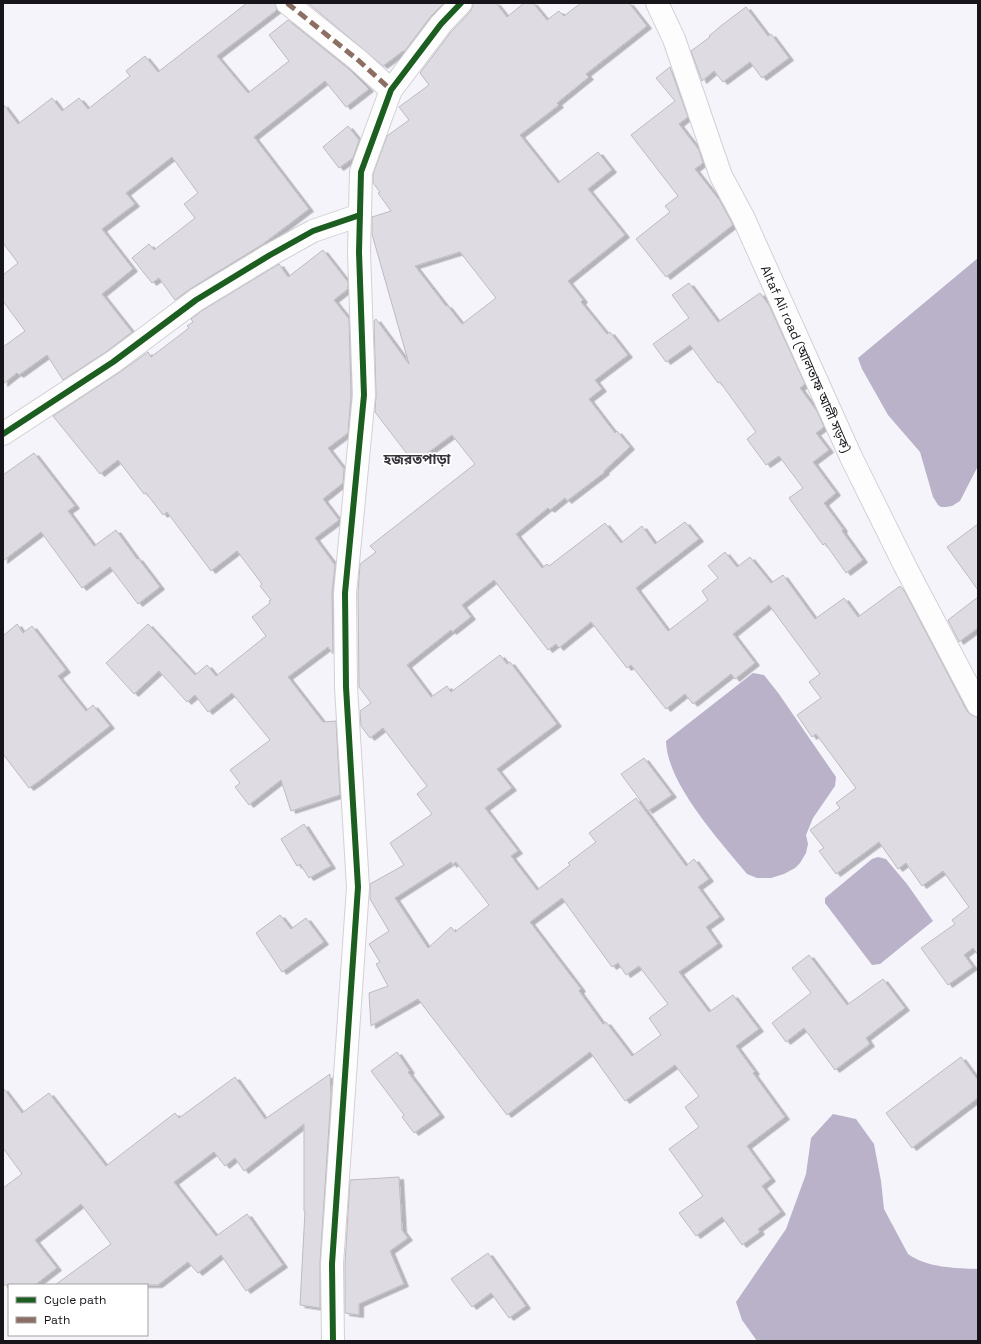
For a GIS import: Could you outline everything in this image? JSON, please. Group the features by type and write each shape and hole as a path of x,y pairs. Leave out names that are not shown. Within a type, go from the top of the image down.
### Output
{"street":[{"path":"287,3 358,60 391,90"},
{"path":"333,1341 332,1264 358,887 346,687 345,593 364,395 359,252 361,172 391,90 441,24 461,3"},
{"name":"Altaf Ali road (আলতাফ আলী সড়ক)","path":"657,3 674,38 722,176 743,217 851,457 905,566 978,705"},
{"path":"3,434 113,362 202,296 313,231 360,215"}],"shaded area":[{"path":"978,258 978,466 960,501 952,506 941,507 933,497 920,452 888,415 862,369 858,358"},
{"path":"753,673 764,675 779,694 836,777 835,786 813,818 806,835 808,844 806,853 800,863 795,868 784,874 771,878 757,878 747,874 710,829 685,793 675,775 669,758 666,741"},
{"path":"878,857 886,859 907,884 933,921 880,964 872,965 825,903 825,898 872,859"},
{"path":"833,1114 856,1119 874,1144 881,1181 884,1209 908,1254 916,1259 933,1265 951,1268 978,1269 978,1341 757,1341 742,1320 736,1302 786,1229 806,1174 811,1138"}],"building":[{"path":"247,3 275,3 277,10 217,56 248,93 289,61 269,35 288,20 350,70 369,89 346,107 325,81 254,137 309,209 263,244 190,289 175,300 159,278 152,283 132,258 149,244 154,250 195,218 184,204 198,193 172,157 126,193 135,204 102,229 133,269 102,294 132,332 106,352 63,380 47,355 19,375 17,373 3,384 3,347 25,331 3,301 3,275 18,263 3,243 3,104 18,124 52,98 62,111 79,98 88,109 130,76 126,71 145,56 158,72"},
{"path":"308,3 444,3 431,16 404,52 403,51 383,66"},
{"path":"473,3 496,3 507,17 524,3 533,3 547,20 559,11 564,16 581,3 629,3 647,26 586,74 589,77 557,103 559,105 520,135 558,183 598,152 612,170 588,189 625,235 568,281 583,300 581,302 607,334 610,332 628,355 595,380 602,389 589,399 615,433 617,431 630,447 604,471 605,472 567,501 565,498 550,510 548,508 516,534 542,568 547,564 549,566 605,523 621,543 642,526 655,544 685,522 699,539 636,588 668,631 708,600 702,591 718,578 708,566 725,552 737,567 750,557 771,583 783,575 815,619 844,598 858,617 900,586 905,592 967,711 978,719 978,955 973,948 964,955 973,967 948,985 921,948 955,924 952,920 969,907 943,871 922,886 906,863 898,869 879,842 836,874 819,851 824,848 810,830 840,808 836,803 856,788 816,734 812,737 797,715 821,698 809,682 820,674 769,605 733,634 755,663 735,679 731,674 693,704 685,694 666,709 631,665 627,668 591,622 559,648 556,644 548,650 494,580 462,605 471,617 452,632 451,630 407,665 431,697 447,686 451,692 500,655 507,664 510,662 557,724 497,769 512,788 485,808 518,851 511,856 537,890 570,865 568,863 596,842 589,833 636,798 686,866 694,859 709,879 698,887 720,917 706,927 718,944 679,972 709,1012 733,995 759,1029 736,1046 755,1072 753,1073 785,1117 747,1146 771,1179 762,1186 781,1212 758,1229 760,1232 742,1245 722,1217 696,1236 679,1213 703,1196 669,1149 699,1127 685,1107 699,1096 675,1065 625,1101 590,1052 507,1115 418,999 371,1026 369,993 388,986 376,964 380,962 369,944 389,931 370,899 370,884 404,865 390,843 432,814 417,794 427,786 383,728 370,738 361,726 360,711 371,703 359,687 358,594 360,564 376,552 370,546 475,464 452,435 414,463 375,412 374,321 376,319 409,364 372,234 372,217 391,211 378,193 380,192 373,183 373,174 387,136 409,120 399,107 429,85 420,73 451,32 470,12","holes":["460,252 496,298 462,324 415,266","451,862 452,865 456,862 489,905 455,932 451,927 428,948 395,898","562,898 612,967 618,963 626,975 639,966 668,1004 649,1018 661,1035 632,1056 606,1022 603,1024 579,991 581,989 530,922"]},
{"path":"746,7 768,36 771,34 789,58 762,78 750,62 723,82 714,71 702,81 691,51"},
{"path":"670,67 688,117 679,124 699,150 703,163 695,169 720,201 733,225 666,277 636,239 670,212 665,206 678,196 631,135 675,101 656,78"},
{"path":"348,126 359,140 353,158 339,168 323,147"},
{"path":"323,250 348,282 348,289 334,300 349,319 351,395 348,433 328,448 344,469 343,483 323,499 339,520 315,538 335,565 332,593 333,654 328,647 288,677 323,722 336,721 340,795 291,811 281,780 249,805 235,787 240,783 230,770 270,740 232,693 208,712 195,695 187,702 159,671 134,694 106,663 148,624 195,675 207,665 216,676 266,636 252,617 270,603 269,601 271,600 260,586 262,584 237,551 211,571 167,512 163,515 146,493 144,494 118,460 100,474 53,416 148,352 151,357 189,328 187,326 193,322 191,319 203,310 279,264 288,277"},
{"path":"689,283 718,322 760,293 769,305 805,384 800,388 817,411 824,427 816,433 829,450 813,462 836,493 824,503 863,560 846,573 825,543 823,545 789,498 803,488 779,456 766,465 747,439 756,432 720,382 718,383 690,345 666,362 653,344 689,318 672,295"},
{"path":"34,453 75,506 68,511 94,546 116,530 160,587 138,604 110,567 82,588 41,532 3,561 3,475"},
{"path":"978,524 978,590 947,547"},
{"path":"978,597 978,628 959,642 948,620"},
{"path":"17,624 23,633 32,626 66,670 58,676 86,711 93,705 110,726 29,788 3,754 3,636"},
{"path":"644,758 672,795 648,811 621,774"},
{"path":"304,824 331,866 309,878 300,864 297,866 281,839"},
{"path":"280,915 291,929 306,918 324,942 282,972 256,933"},
{"path":"809,955 847,1005 883,979 905,1008 866,1038 870,1044 835,1070 804,1028 786,1042 772,1023 811,993 792,968"},
{"path":"397,1052 410,1071 408,1072 440,1115 414,1133 402,1117 404,1115 371,1071"},
{"path":"961,1057 978,1080 978,1098 912,1148 886,1113"},
{"path":"330,1074 331,1095 320,1263 320,1308 300,1305 305,1211 304,1124 244,1171 235,1158 225,1166 214,1152 174,1182 216,1236 247,1214 283,1265 246,1291 221,1255 198,1273 188,1262 158,1285 56,1284 111,1244 81,1204 35,1240 57,1268 36,1284 3,1285 3,1188 22,1174 3,1148 3,1088 22,1113 49,1093 106,1166 175,1113 179,1118 235,1077 265,1119"},
{"path":"399,1177 402,1230 408,1238 390,1251 404,1284 359,1304 359,1315 345,1313 345,1264 350,1180"},
{"path":"488,1253 526,1306 509,1318 491,1293 472,1307 451,1279"}],"marked path":[{"path":"287,3 358,60 391,90"}],"cycle path":[{"path":"333,1341 332,1264 358,887 346,687 345,593 364,395 359,252 361,172 391,90 441,24 461,3"},
{"path":"3,434 113,362 196,300 313,231 360,215"}],"district":[{"name":"হজরতপাড়া","path":"417,459"}]}
